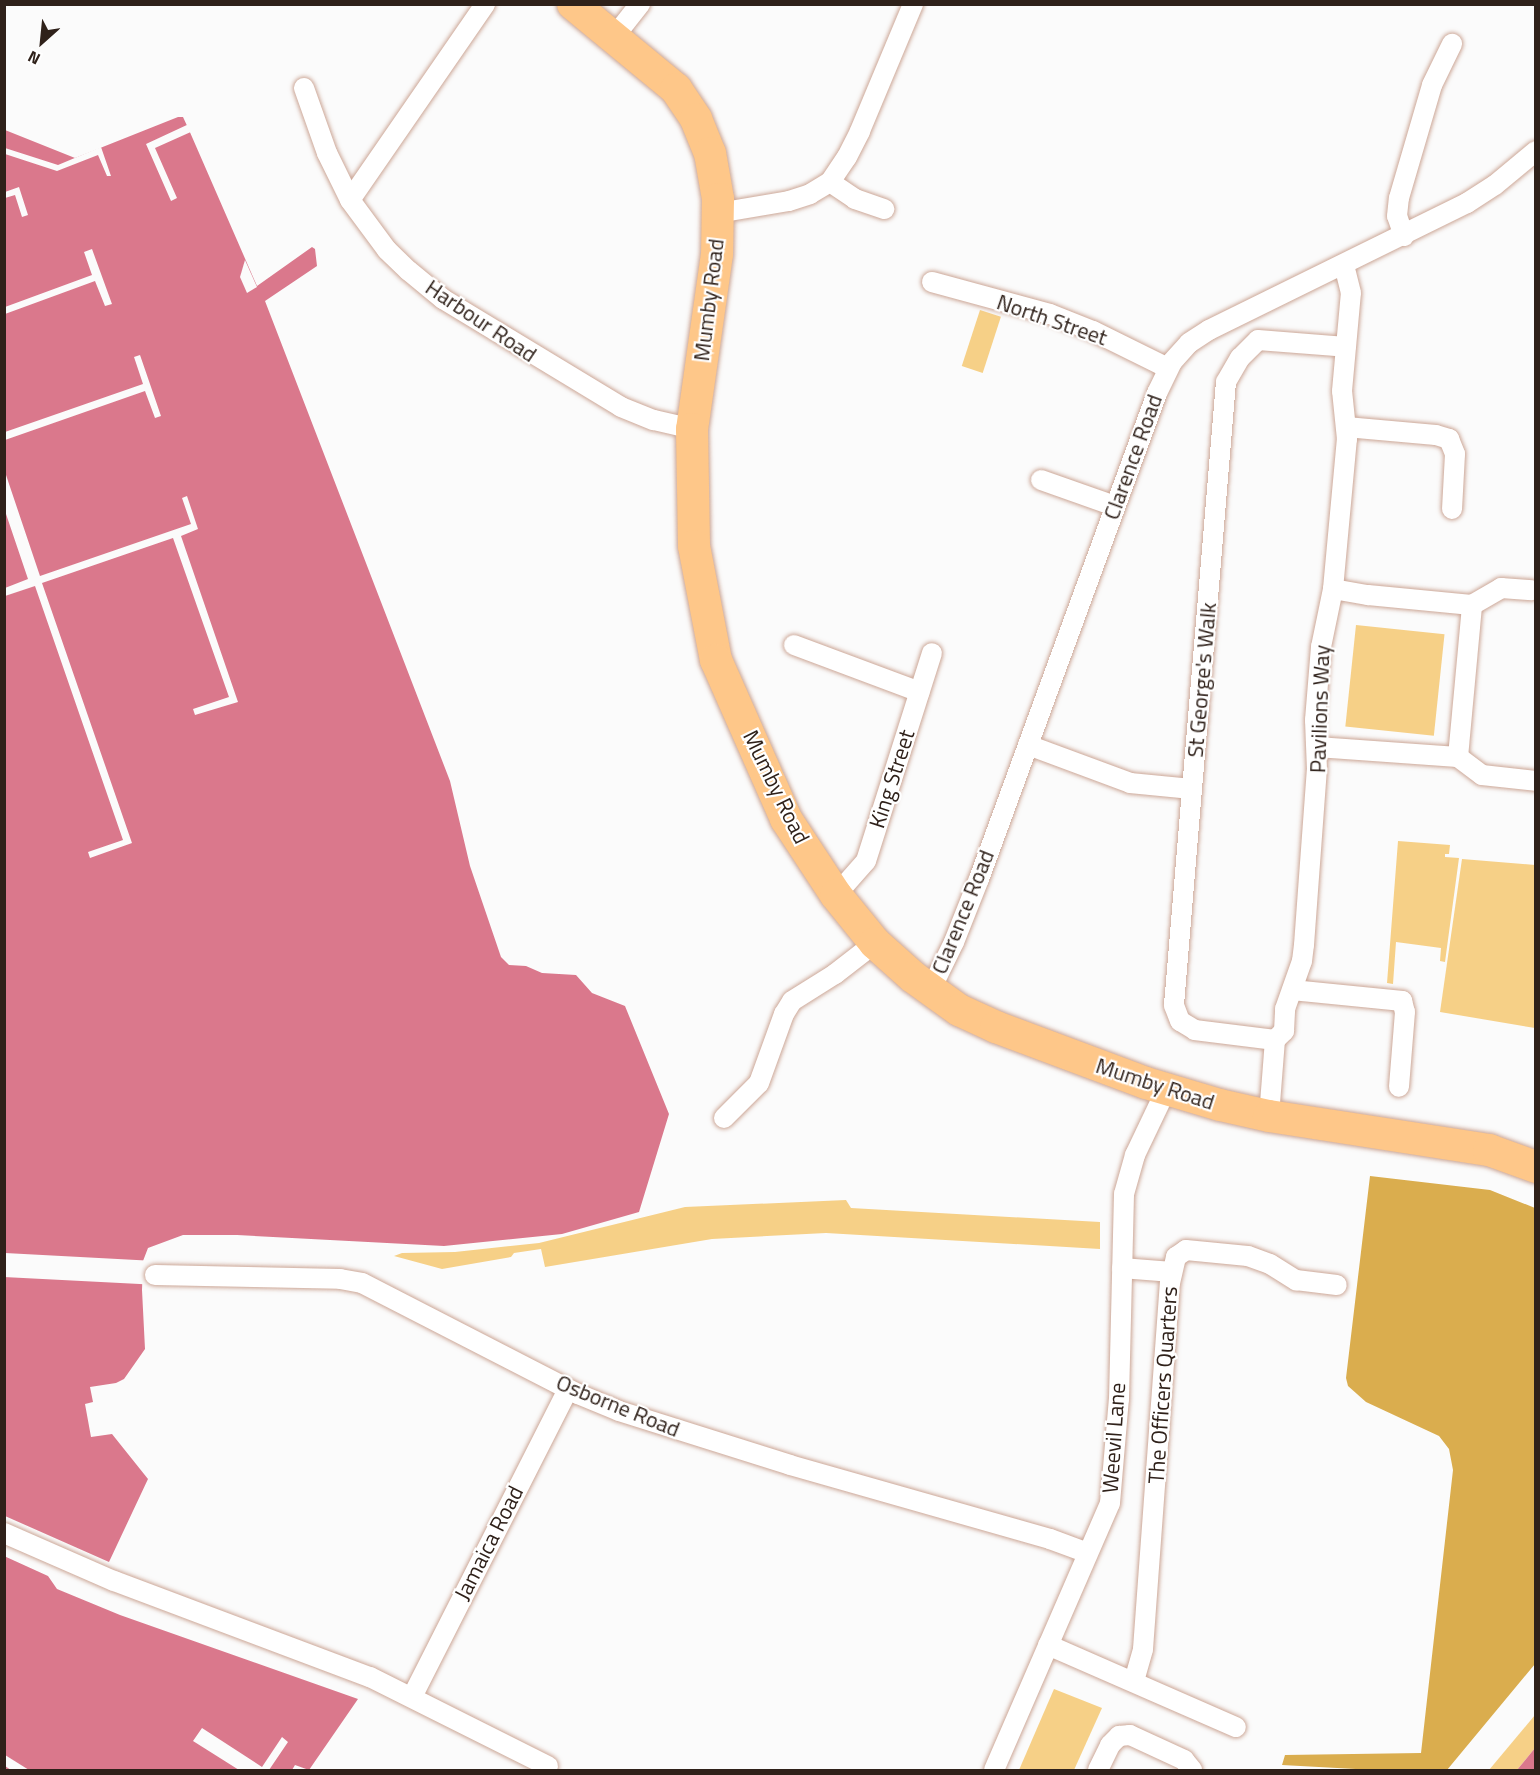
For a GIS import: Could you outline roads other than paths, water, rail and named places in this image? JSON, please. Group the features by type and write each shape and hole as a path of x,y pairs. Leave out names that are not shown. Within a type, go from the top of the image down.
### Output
{"main road":[{"name":"Mumby Road","path":"573,4 668,81 696,118 714,169 718,213 717,254 692,429 694,546 716,660 786,819 836,895 875,943 930,990 959,1010 989,1024 1166,1090 1269,1116 1489,1150 1536,1167"}],"street":[{"path":"350,200 485,4"},
{"path":"614,37 640,4"},
{"path":"718,213 789,201 810,194 830,182 847,157 860,130 913,4"},
{"path":"1404,236 1397,216 1399,198 1432,85 1452,44"},
{"name":"Harbour Road","path":"304,88 327,153 350,200 387,250 443,299 621,407 654,420 692,429"},
{"name":"Clarence Road","path":"930,990 958,931 1168,368 1185,347 1203,334 1404,236 1496,185 1536,151"},
{"path":"830,182 855,199 884,209"},
{"name":"Pavilions Way","path":"1269,1116 1275,1040 1284,1031 1285,1009 1302,961 1304,945 1321,647 1333,589 1342,507 1346,427 1341,397 1351,293 1344,265"},
{"name":"North Street","path":"932,282 1050,314 1093,331 1168,368"},
{"name":"St George's Walk","path":"1275,1040 1205,1032 1182,1023 1176,1013 1174,994 1225,385 1234,366 1250,344 1258,340 1346,342"},
{"path":"1346,427 1436,435 1449,439 1455,454 1452,508"},
{"path":"1041,480 1115,506"},
{"path":"1333,589 1368,595 1472,605 1501,588 1532,590"},
{"path":"1458,757 1472,605"},
{"path":"794,645 920,692"},
{"name":"King Street","path":"836,895 866,861 932,654"},
{"path":"1028,745 1130,783 1192,789"},
{"path":"1317,747 1458,757 1482,775 1536,782"},
{"path":"724,1118 759,1083 784,1014 792,1001 835,974 875,943"},
{"path":"1292,990 1402,1001 1405,1012 1399,1087"},
{"name":"Weevil Lane","path":"994,1770 1110,1503 1113,1487 1122,1216 1127,1178 1166,1090"},
{"name":"The Officers Quarters","path":"1134,1681 1143,1649 1172,1272 1180,1252 1195,1251 1254,1258 1270,1264 1296,1280 1337,1285"},
{"path":"1122,1268 1172,1272"},
{"name":"Osborne Road","path":"155,1275 340,1279 362,1282 568,1389 610,1408 663,1426 1050,1539 1088,1553"},
{"name":"Jamaica Road","path":"411,1696 568,1389"},
{"path":"4,1533 114,1581 361,1674 411,1696 548,1766"},
{"path":"1048,1645 1236,1727"},
{"path":"1098,1770 1110,1745 1119,1736 1130,1735 1185,1760 1192,1770"}]}
